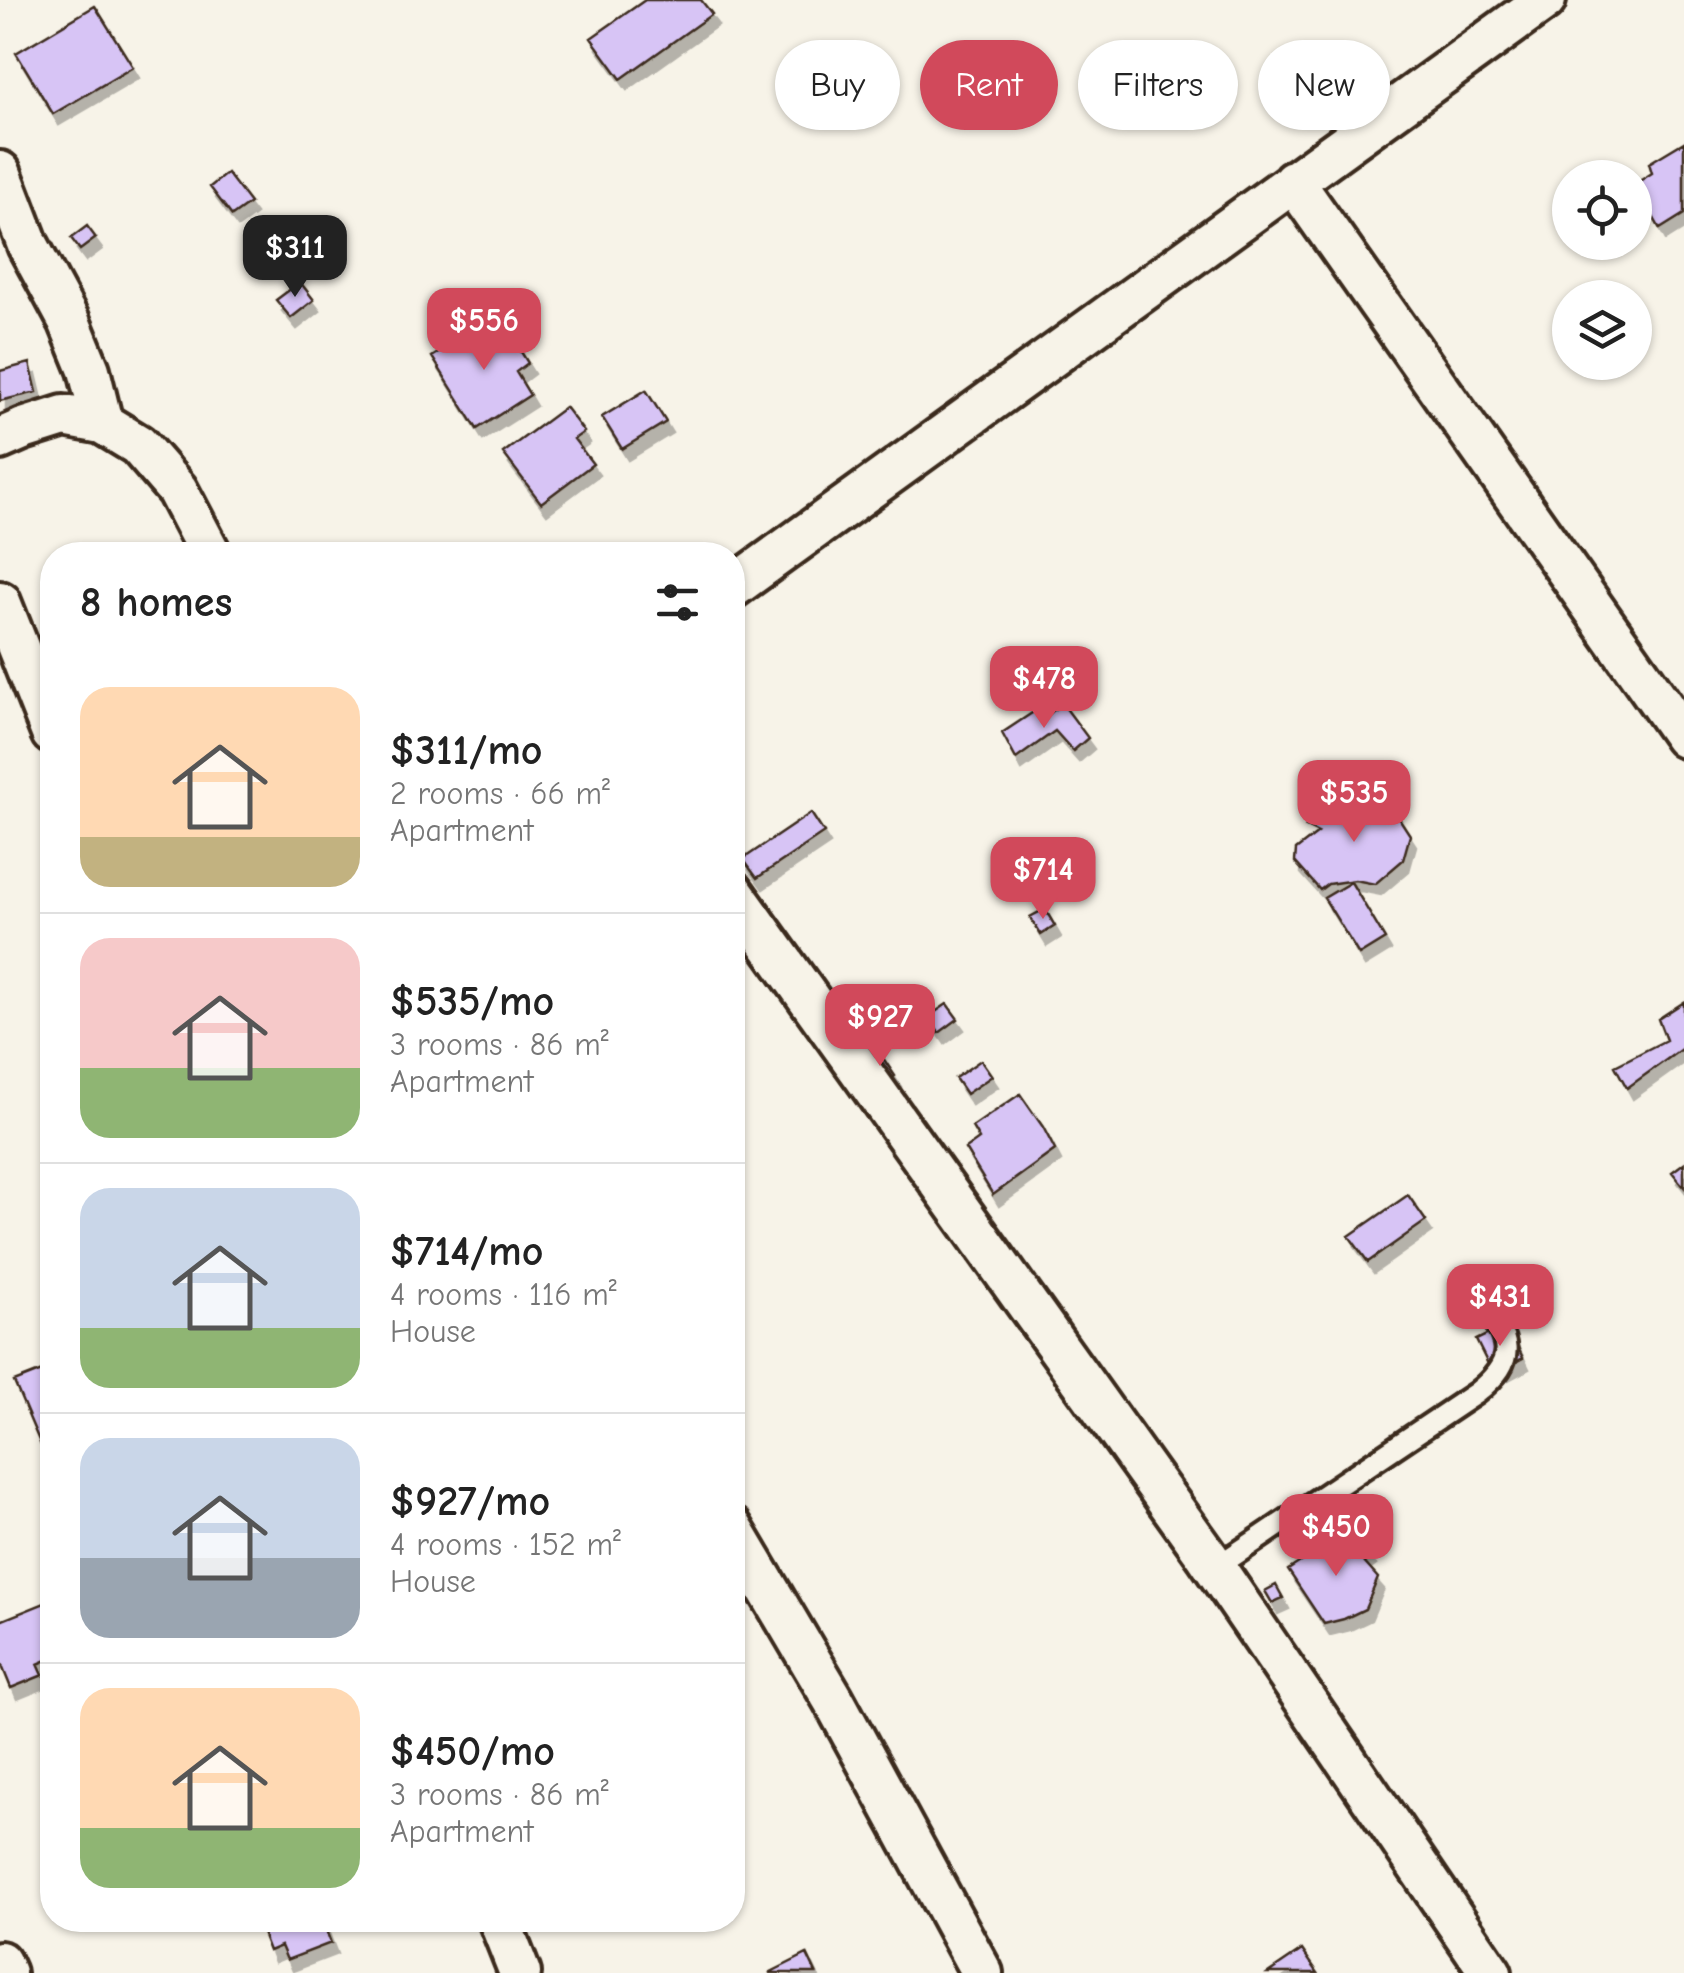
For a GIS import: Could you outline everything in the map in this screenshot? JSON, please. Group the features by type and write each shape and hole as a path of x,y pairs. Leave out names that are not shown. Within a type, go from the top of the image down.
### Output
{"street":[{"path":"745,579 1292,181 1524,6"},
{"path":"0,172 28,245 69,321 89,370 102,422"},
{"path":"1292,181 1684,737"},
{"path":"0,439 64,416 102,422 138,445 177,490 203,542"},
{"path":"0,602 40,703"},
{"path":"745,910 1215,1568 1492,1973"},
{"path":"745,1550 833,1699 982,1973"},
{"path":"504,1932 520,1973"},
{"path":"0,1962 4,1973"}],"lane":[{"path":"1215,1568 1495,1378 1505,1363 1507,1350 1498,1326 1474,1291"}],"building":[{"path":"645,0 701,0 712,14 621,79 591,38"},
{"path":"95,6 133,67 53,114 16,53"},
{"path":"1684,142 1684,214 1660,229 1652,215 1652,161"},
{"path":"227,173 250,203 232,216 210,187"},
{"path":"87,226 96,238 80,250 71,238"},
{"path":"300,282 314,300 291,318 276,300"},
{"path":"485,323 494,337 507,329 528,363 516,372 530,395 477,429 432,357"},
{"path":"30,363 37,392 0,401 0,371"},
{"path":"646,390 666,422 622,449 602,417"},
{"path":"565,407 584,432 574,439 593,464 541,503 503,453"},
{"path":"1062,703 1088,738 1073,751 1055,731 1016,759 1002,733 1038,709 1043,719"},
{"path":"1372,794 1381,804 1388,801 1410,835 1403,860 1375,884 1355,880 1328,884 1320,890 1295,862 1296,850 1318,833 1306,827 1332,805 1345,815"},
{"path":"811,813 824,833 757,878 745,858"},
{"path":"1351,882 1385,939 1359,955 1324,898"},
{"path":"1045,909 1055,926 1041,935 1030,917"},
{"path":"1684,1002 1684,1047 1627,1088 1615,1066 1666,1040 1658,1019"},
{"path":"947,1004 958,1019 939,1033 928,1017"},
{"path":"879,1052 895,1076 880,1086 864,1061"},
{"path":"981,1060 992,1076 966,1094 955,1078"},
{"path":"1020,1094 1055,1150 993,1195 965,1149 979,1139 972,1127"},
{"path":"1684,1163 1684,1187 1672,1172"},
{"path":"1408,1195 1426,1221 1368,1262 1349,1236"},
{"path":"1507,1325 1523,1358 1493,1374 1476,1340"},
{"path":"40,1372 40,1443 14,1382"},
{"path":"1348,1531 1370,1554 1362,1560 1378,1578 1365,1609 1324,1624 1288,1570"},
{"path":"1276,1585 1283,1598 1272,1603 1265,1591"},
{"path":"40,1605 40,1676 11,1688 0,1661 0,1621"},
{"path":"262,1932 327,1932 331,1943 287,1960 281,1946 269,1951"},
{"path":"1302,1950 1318,1973 1268,1973"},
{"path":"807,1954 816,1973 769,1973"}]}
